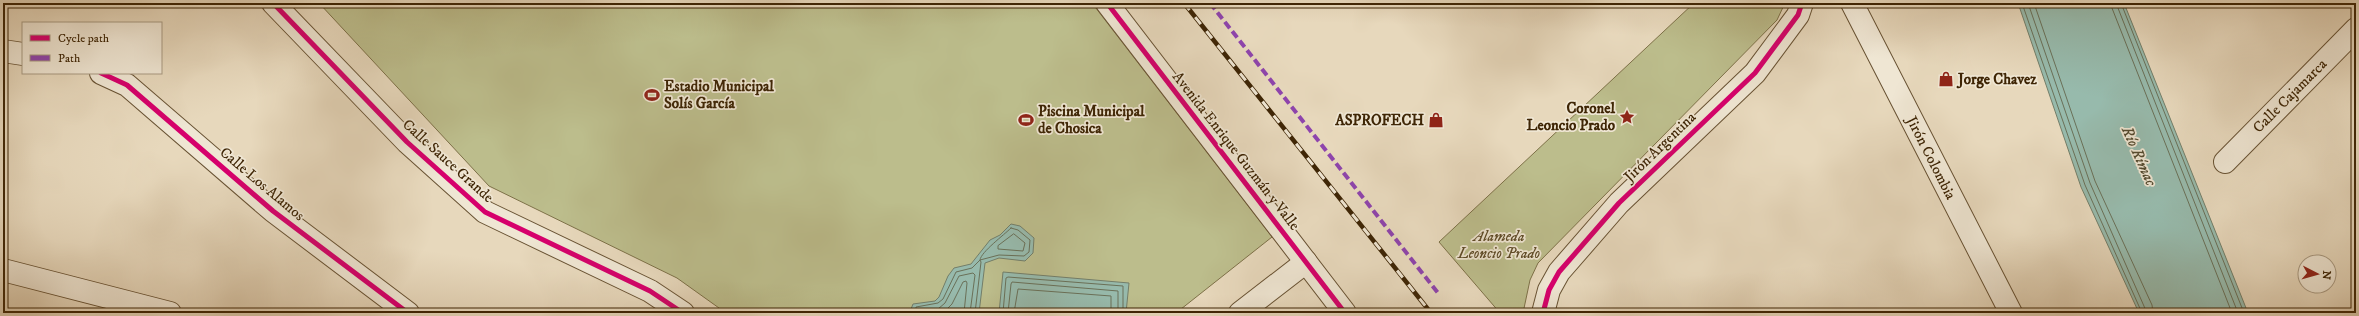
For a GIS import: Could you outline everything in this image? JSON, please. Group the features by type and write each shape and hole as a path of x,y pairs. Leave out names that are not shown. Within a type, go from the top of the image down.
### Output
{"street":[{"name":"Calle Sauce Grande","path":"273,3 407,142 485,212 650,291 683,313"},
{"name":"Avenida Enrique Guzmán y Valle","path":"1107,3 1345,313"},
{"name":"Jirón Argentina","path":"1543,313 1549,290 1559,272 1619,203 1755,73 1798,14 1802,3"},
{"name":"Jirón Colombia","path":"1852,3 2011,313"},
{"name":"Calle Cajamarca","path":"2225,162 2356,29"},
{"path":"3,51 22,54"},
{"name":"Calle Los Alamos","path":"103,74 127,85 273,211 408,313"},
{"path":"1240,313 1306,262"},
{"path":"3,270 170,313"}],"green space":[{"path":"319,3 1092,3 1272,237 1176,313 726,313 677,278 489,186"},
{"name":"Alameda Leoncio Prado","path":"1694,3 1785,3 1777,20 1538,263 1530,280 1523,313 1500,313 1439,242"}],"water":[{"name":"Río Rímac","path":"2018,3 2124,3 2248,313 2139,313 2081,187"},
{"path":"1011,224 1020,226 1034,238 1033,253 1025,261 999,258 985,263 979,313 912,312 911,309 913,304 935,301 939,297 948,276 954,268 971,264 990,240 1000,235"},
{"path":"1003,272 1129,283 1126,313 999,313"}],"railway":[{"path":"1184,3 1431,313"}],"marked path":[{"path":"1210,3 1438,293"}],"cycle path":[{"path":"273,3 407,142 485,212 650,291 683,313"},
{"path":"1107,3 1345,313"},
{"path":"1543,313 1549,290 1559,272 1619,203 1755,73 1798,15 1802,3"},
{"path":"103,74 127,85 273,211 408,313"}],"place":[{"name":"Jorge Chavez","path":"1946,79"},
{"name":"Estadio Municipal Solís García","path":"652,95"},
{"name":"Coronel Leoncio Prado","path":"1627,117"},
{"name":"Piscina Municipal de Chosica","path":"1026,120"},
{"name":"ASPROFECH","path":"1436,120"}]}
